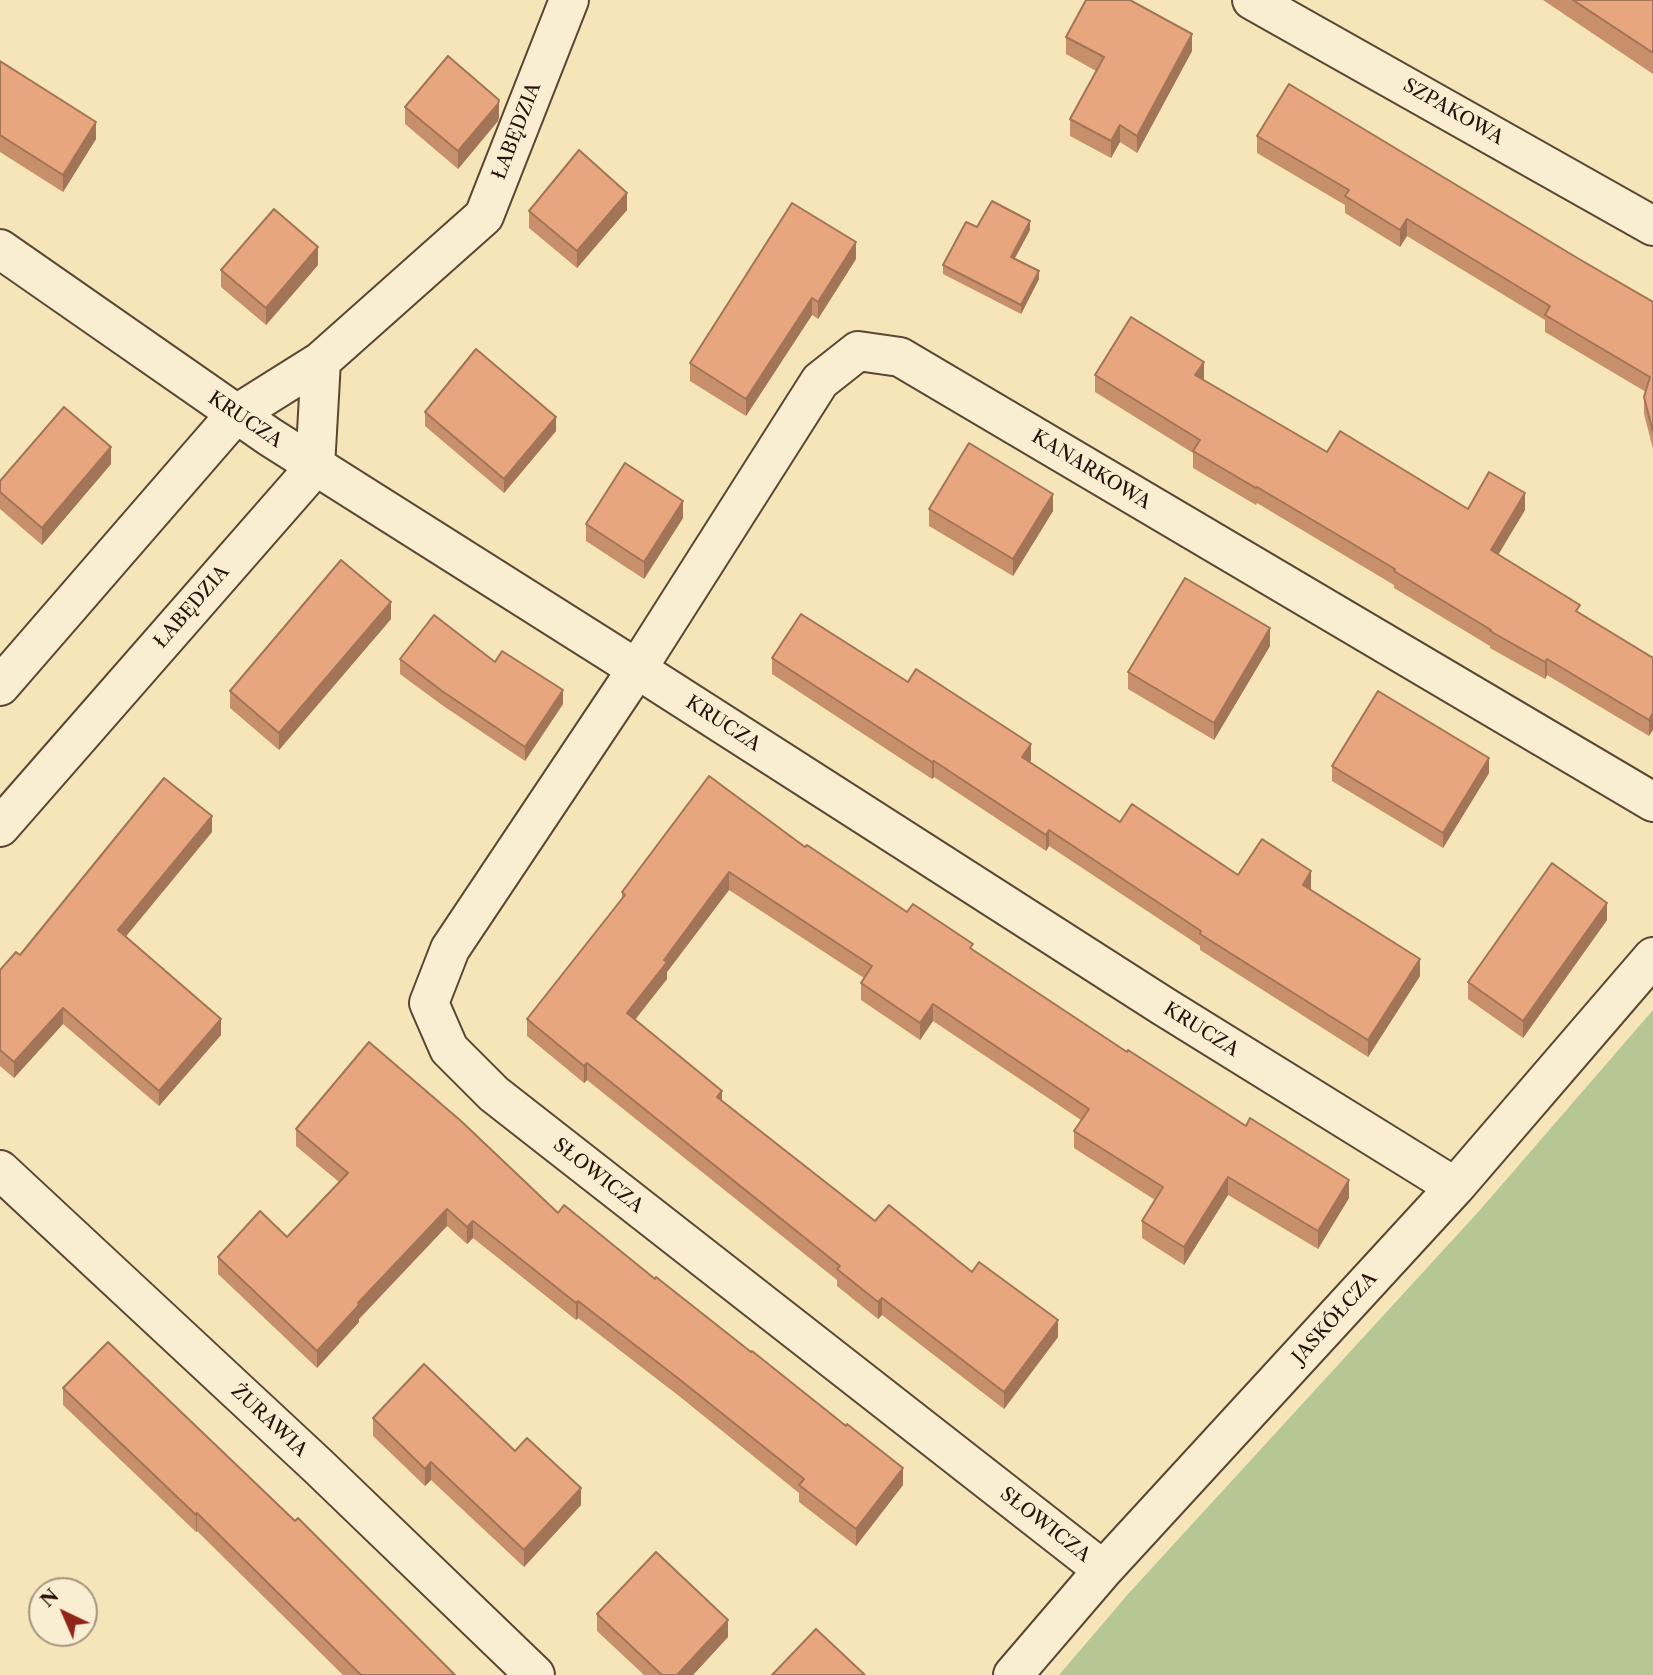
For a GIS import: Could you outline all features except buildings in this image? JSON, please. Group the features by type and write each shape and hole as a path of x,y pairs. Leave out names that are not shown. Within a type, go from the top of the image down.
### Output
{"street":[{"name":"ŁABĘDZIA","path":"0,686 235,415 321,361 484,216 569,0"},
{"name":"SZPAKOWA","path":"1252,0 1653,226"},
{"name":"KRUCZA","path":"0,249 235,415 315,467 637,669 1151,999 1455,1187"},
{"name":"KANARKOWA","path":"637,669 820,381 858,351 900,357 1653,802"},
{"path":"315,467 321,361"},
{"name":"ŁABĘDZIA","path":"0,827 315,467"},
{"name":"SŁOWICZA","path":"637,669 450,949 429,1003 449,1049 494,1094 1103,1570"},
{"name":"JASKÓŁCZA","path":"1013,1675 1103,1570 1455,1187 1653,957"},
{"name":"ŻURAWIA","path":"0,1170 308,1457 535,1675"}],"green space":[{"path":"1653,1010 1653,1675 1059,1675 1129,1593 1480,1210"}]}
